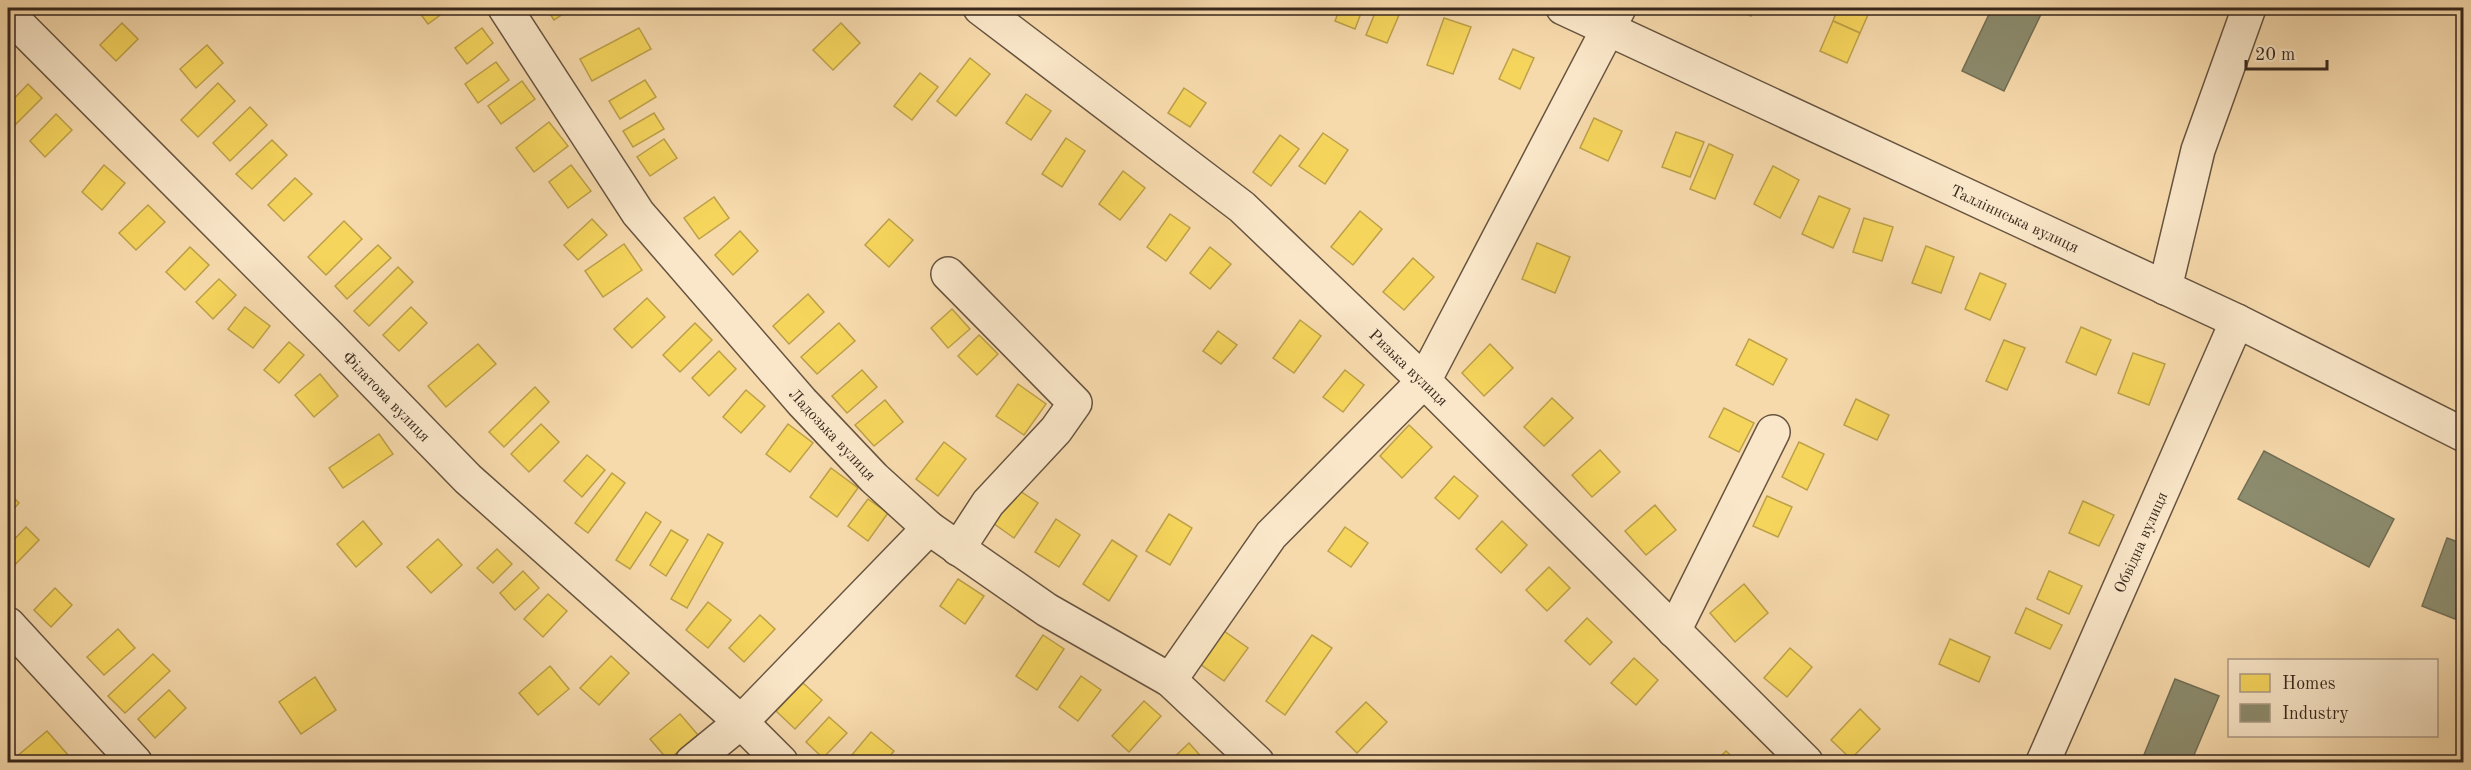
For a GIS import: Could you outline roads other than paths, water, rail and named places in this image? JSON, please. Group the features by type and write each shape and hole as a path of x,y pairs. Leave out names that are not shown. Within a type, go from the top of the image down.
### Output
{"street":[{"name":"Ладозька вулиця","path":"505,8 638,213 802,402 874,478 929,528 1047,610 1170,680 1257,762"},
{"name":"Ризька вулиця","path":"980,8 1242,207 1424,381 1806,762"},
{"name":"Талліннська вулиця","path":"1563,8 1612,18 2237,321 2463,435"},
{"path":"2165,288 2198,150 2249,8"},
{"name":"Філатова вулиця","path":"8,14 468,479 741,722 781,762"},
{"path":"1170,680 1270,535 1424,381 1612,18"},
{"path":"948,274 1075,403 1056,430 988,502 958,549"},
{"name":"Обвідна вулиця","path":"2043,762 2237,321"},
{"path":"1674,631 1773,432"},
{"path":"692,762 741,722 929,528"},
{"path":"8,624 135,762"}]}
